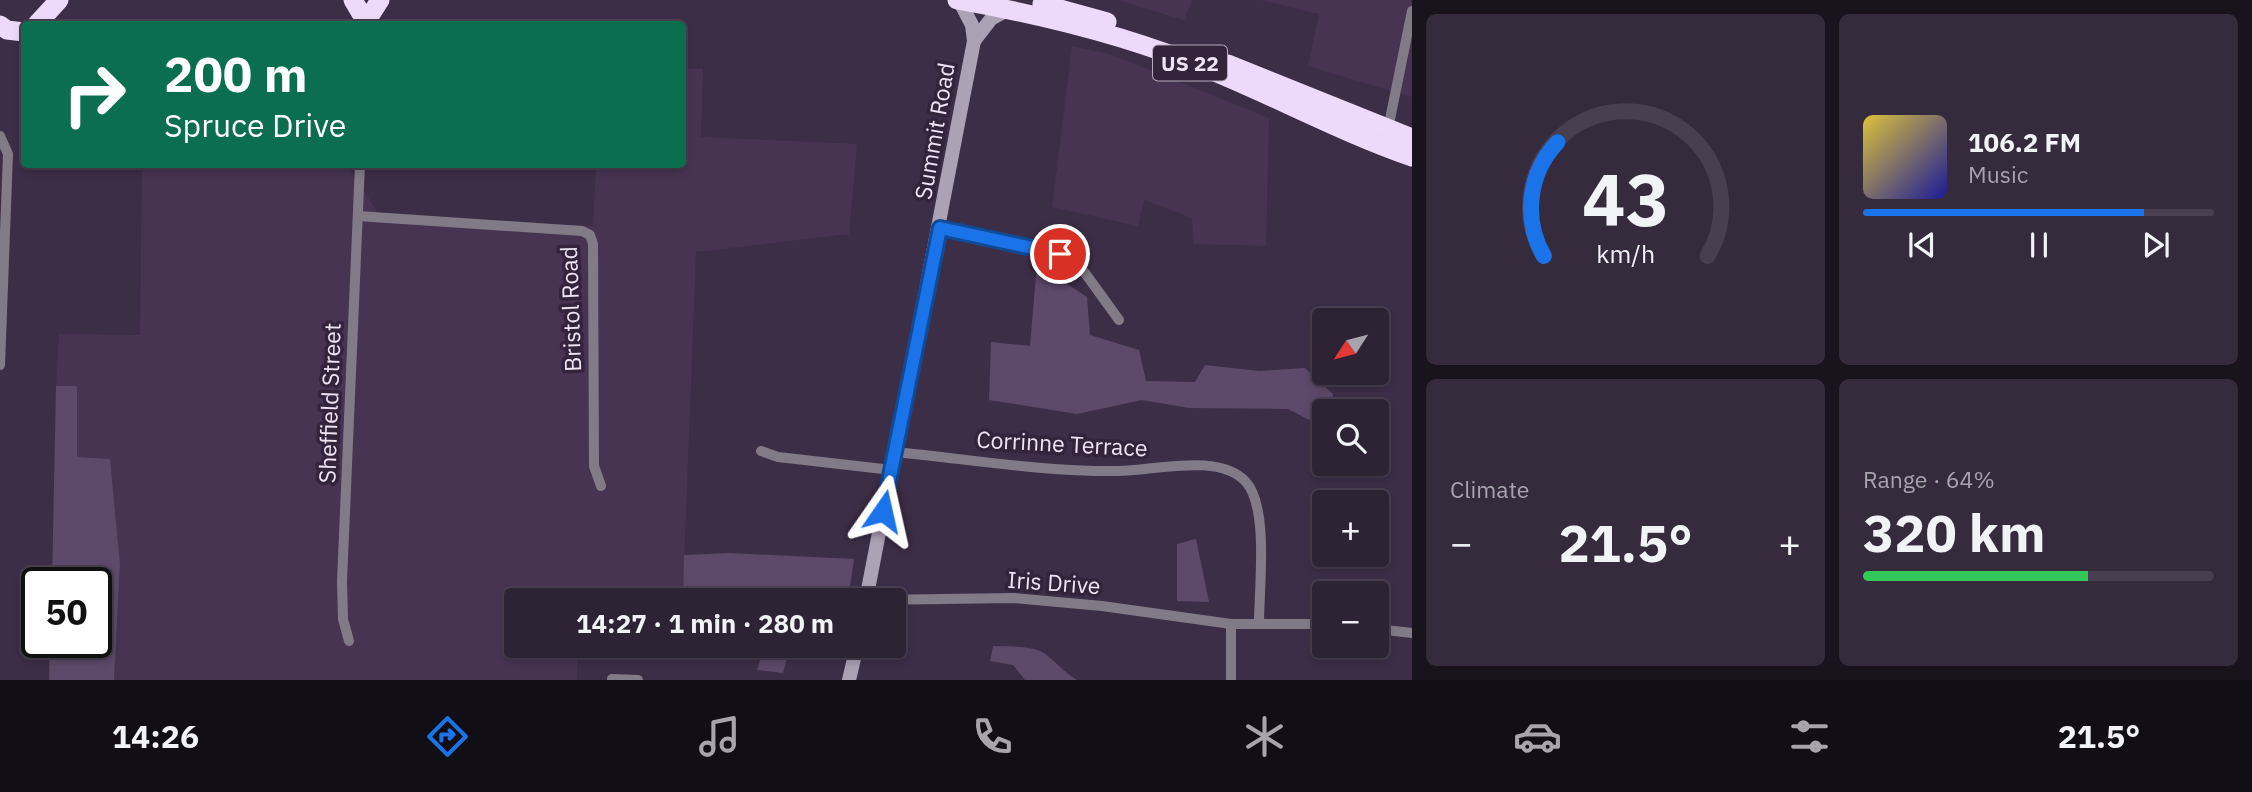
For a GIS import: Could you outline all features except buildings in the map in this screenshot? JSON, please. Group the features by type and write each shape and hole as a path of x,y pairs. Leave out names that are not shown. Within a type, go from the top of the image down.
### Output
{"highway":[{"path":"40,21 59,0"},
{"path":"353,0 365,21"},
{"path":"367,21 380,0"},
{"name":"US 22","path":"958,0 1067,9 1212,57 1412,138"},
{"name":"US 22","path":"1014,5 1208,69 1380,146 1412,157"},
{"path":"0,25 7,30 21,32"}],"main road":[{"name":"Summit Road","path":"868,588 974,41 972,25 958,0"},
{"name":"Summit Road","path":"974,41 990,19 1014,5"},
{"path":"849,680 854,658"}],"street":[{"path":"1388,129 1412,11"},
{"path":"0,136 7,147 8,163 0,365"},
{"name":"Sheffield Street","path":"349,641 343,619 342,586 360,168"},
{"name":"Bristol Road","path":"358,216 582,231 590,235 593,244 594,464 601,486"},
{"path":"940,228 1060,254 1085,273 1119,320"},
{"path":"761,451 778,457 891,470"},
{"name":"Corrinne Terrace","path":"895,452 1117,471 1207,465 1229,470 1246,482 1257,501 1259,623"},
{"name":"Iris Drive","path":"906,600 1014,598 1102,606 1231,624 1312,624"},
{"path":"1231,624 1231,680"},
{"path":"1389,630 1412,633"},
{"path":"611,679 638,680"}],"shaded area":[{"path":"1118,0 1192,0 1184,20"},
{"path":"1260,0 1412,0 1412,97 1308,66 1319,14"},
{"path":"1072,46 1110,54 1269,118 1266,246 1194,244 1192,218 1144,200 1138,226 1052,207"},
{"path":"686,69 703,69 701,137 857,144 849,234 696,252 683,588 504,588 504,658 578,658 577,680 114,680 120,564 110,459 77,457 77,387 56,386 59,334 140,335 142,168 349,168 380,216 593,226 596,168 686,168"},
{"path":"1037,264 1087,297 1090,335 1139,350 1146,381 1195,382 1205,365 1259,371 1305,368 1312,374 1312,385 1323,385 1333,394 1332,399 1312,399 1312,421 1288,409 1189,408 1142,400 1077,414 989,400 991,342 1030,346"},
{"path":"56,386 77,386 77,457 110,459 120,564 114,680 49,680 50,658 112,658 112,567 52,567"},
{"path":"1196,539 1209,602 1177,601 1177,544"},
{"path":"730,553 854,559 850,588 683,588 684,555"},
{"path":"993,646 1024,647 1042,652 1077,680 1025,680 1013,665 990,661"},
{"path":"760,658 787,658 783,673 757,670"}],"route":[{"path":"883,511 940,228 1038,247 1060,254"}]}
